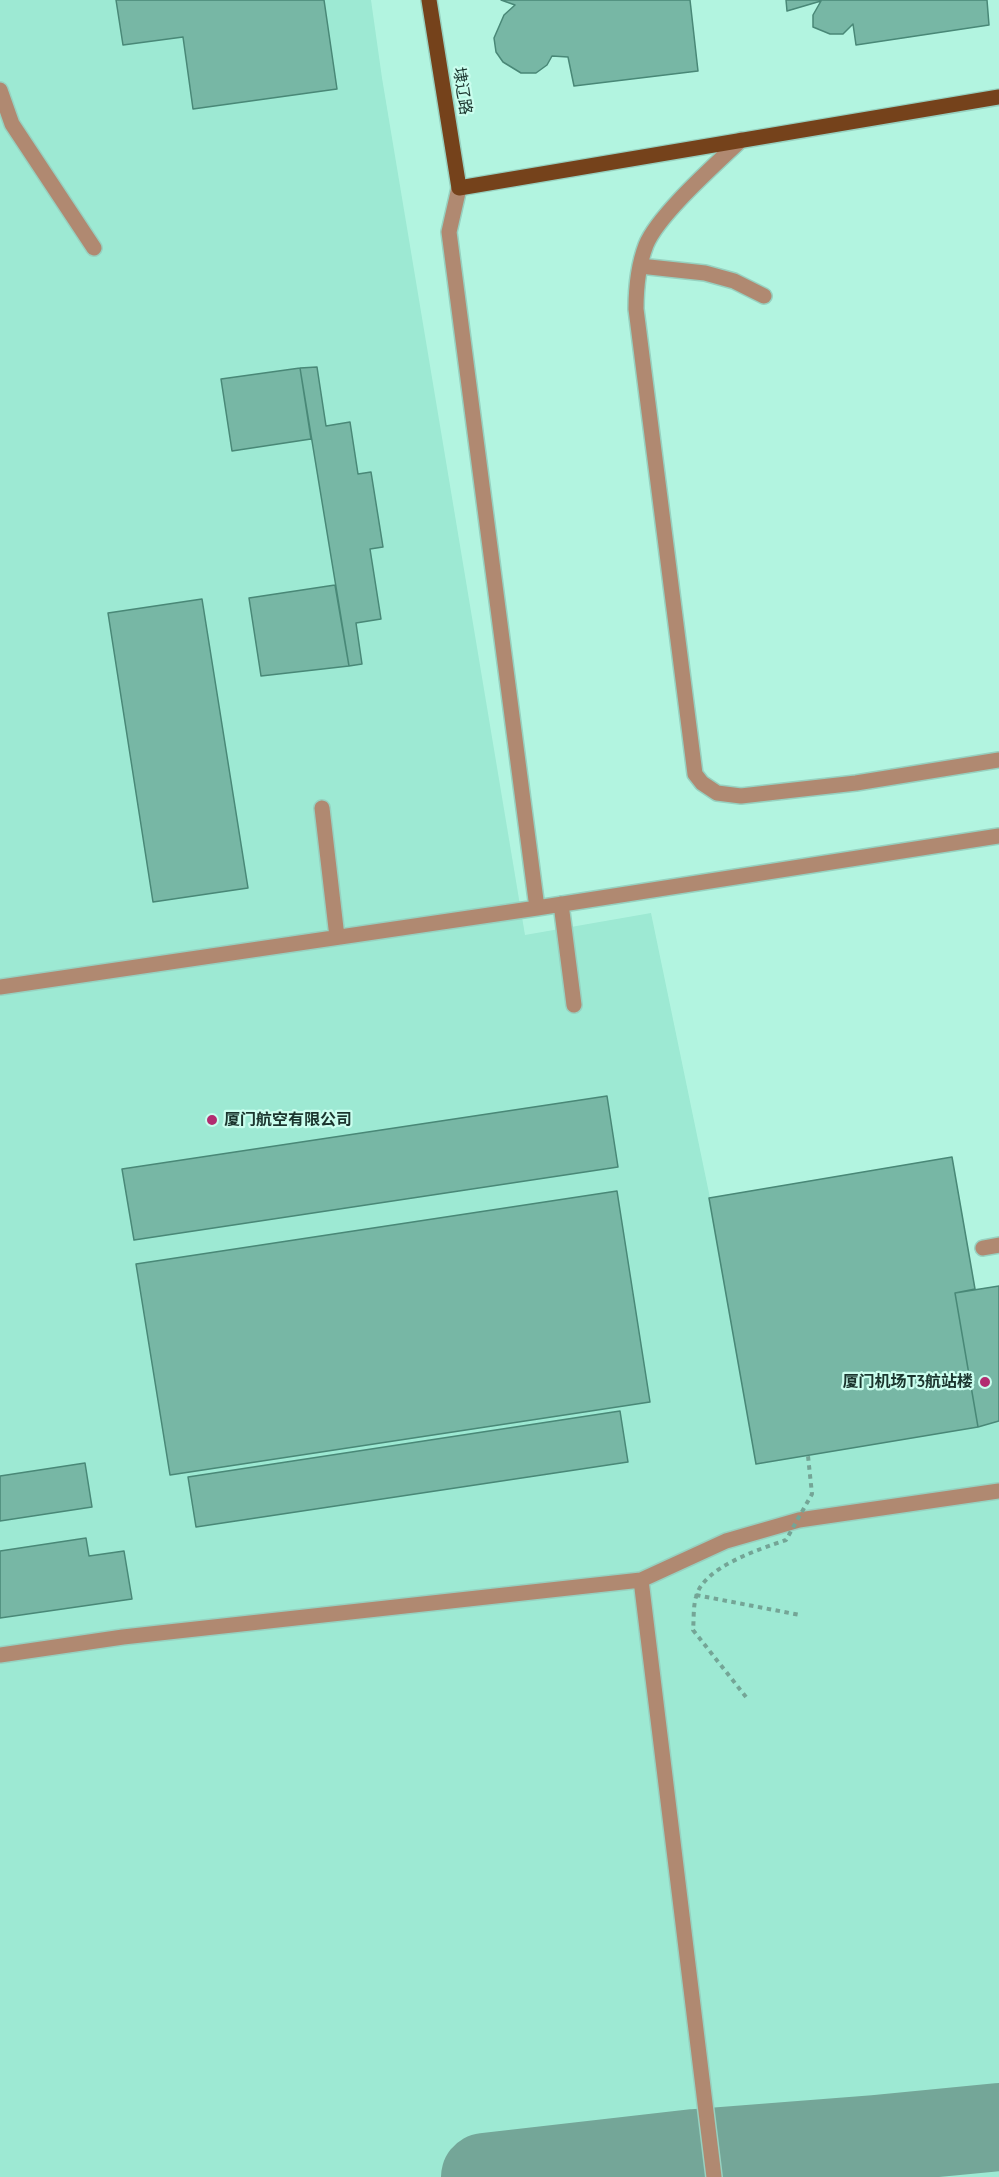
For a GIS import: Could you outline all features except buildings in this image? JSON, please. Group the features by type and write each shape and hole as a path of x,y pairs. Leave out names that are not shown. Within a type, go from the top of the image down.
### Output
{"main road":[{"name":"埭辽路","path":"429,0 459,188"},
{"path":"459,188 999,97"}],"lane":[{"path":"0,90 12,124 94,248"},
{"path":"741,140 696,184 657,227 646,244 636,285 636,309 695,774 702,783 717,793 741,796 856,783 999,760"},
{"path":"459,188 449,232 537,908"},
{"path":"639,266 705,273 734,281 764,296"},
{"path":"322,808 337,937"},
{"path":"0,987 537,908 999,836"},
{"path":"561,904 573,1005"},
{"path":"983,1248 999,1245"},
{"path":"0,1655 123,1637 641,1580 726,1541 800,1520 999,1491"},
{"path":"641,1580 714,2177"}],"path":[{"path":"747,1696 693,1630 696,1595 710,1575 744,1555 786,1540 812,1494 808,1456"},
{"path":"696,1595 800,1615"}],"shaded area":[{"path":"0,0 371,0 382,78 525,935 651,913 710,1198 975,1289 999,1286 999,2177 0,2177"}],"taxiway":[{"path":"485,2177 695,2153 999,2127"}],"place":[{"name":"厦门航空有限公司","path":"212,1120"},
{"name":"厦门机场T3航站楼","path":"985,1382"}]}
